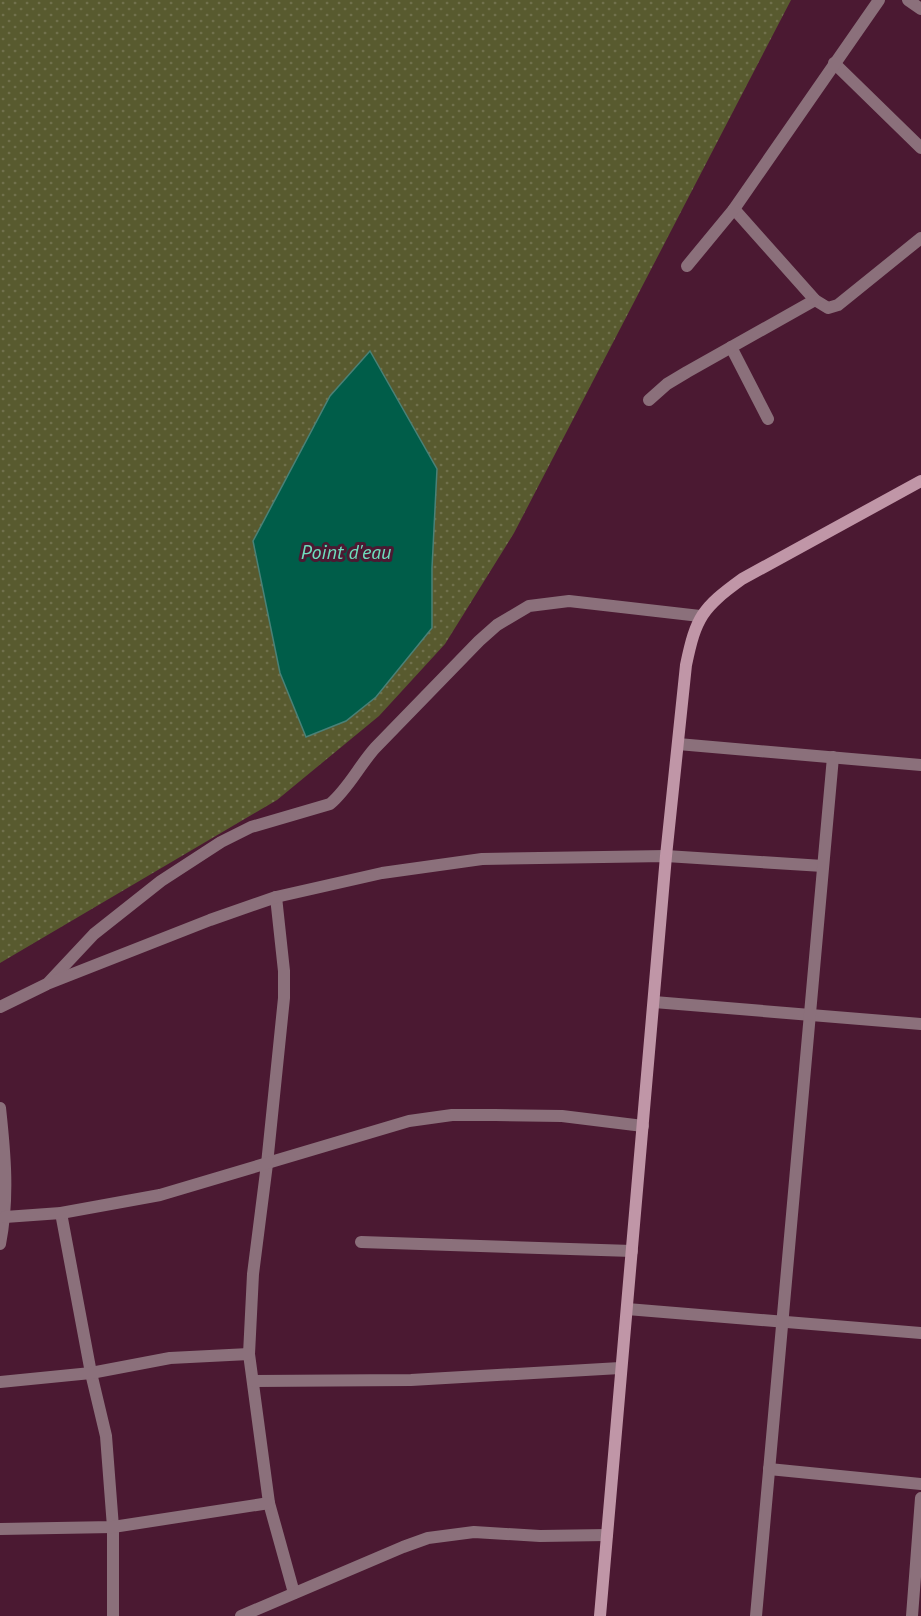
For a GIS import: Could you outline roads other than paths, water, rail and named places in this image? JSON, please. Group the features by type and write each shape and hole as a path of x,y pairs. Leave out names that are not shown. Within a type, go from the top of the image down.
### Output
{"street":[{"path":"687,266 734,209 879,0"},
{"path":"908,0 921,9"},
{"path":"834,63 921,148"},
{"path":"734,209 815,300 828,308 838,305 921,238"},
{"path":"649,400 667,384 815,300"},
{"path":"731,347 768,419"},
{"path":"600,1616 666,856 686,665 692,638 700,616 715,600 742,579 921,481"},
{"path":"47,984 94,934 161,881 221,842 251,827 330,804 375,748 479,641 497,625 529,606 568,601 700,616"},
{"path":"678,744 921,765"},
{"path":"756,1616 833,757"},
{"path":"0,1007 47,984 210,920 276,897 382,873 482,859 666,856 823,866"},
{"path":"276,897 284,971 284,998 253,1274 249,1354 269,1503 294,1593"},
{"path":"654,1002 921,1024"},
{"path":"0,1108 6,1161 5,1217 0,1244"},
{"path":"5,1217 61,1213 160,1195 400,1123 452,1116 561,1116 643,1126"},
{"path":"61,1213 91,1373 106,1436 113,1527 113,1616"},
{"path":"361,1242 632,1251"},
{"path":"627,1309 921,1333"},
{"path":"0,1382 91,1373 170,1358 249,1354"},
{"path":"253,1381 411,1380 620,1368"},
{"path":"770,1469 921,1484"},
{"path":"912,1616 921,1498"},
{"path":"0,1529 113,1527 269,1503"},
{"path":"241,1616 403,1547 428,1539 474,1533 540,1536 607,1535"}],"water":[{"name":"Point d'eau","path":"370,351 437,469 432,568 432,628 376,697 346,721 306,737 280,673 253,541 330,396"}]}
